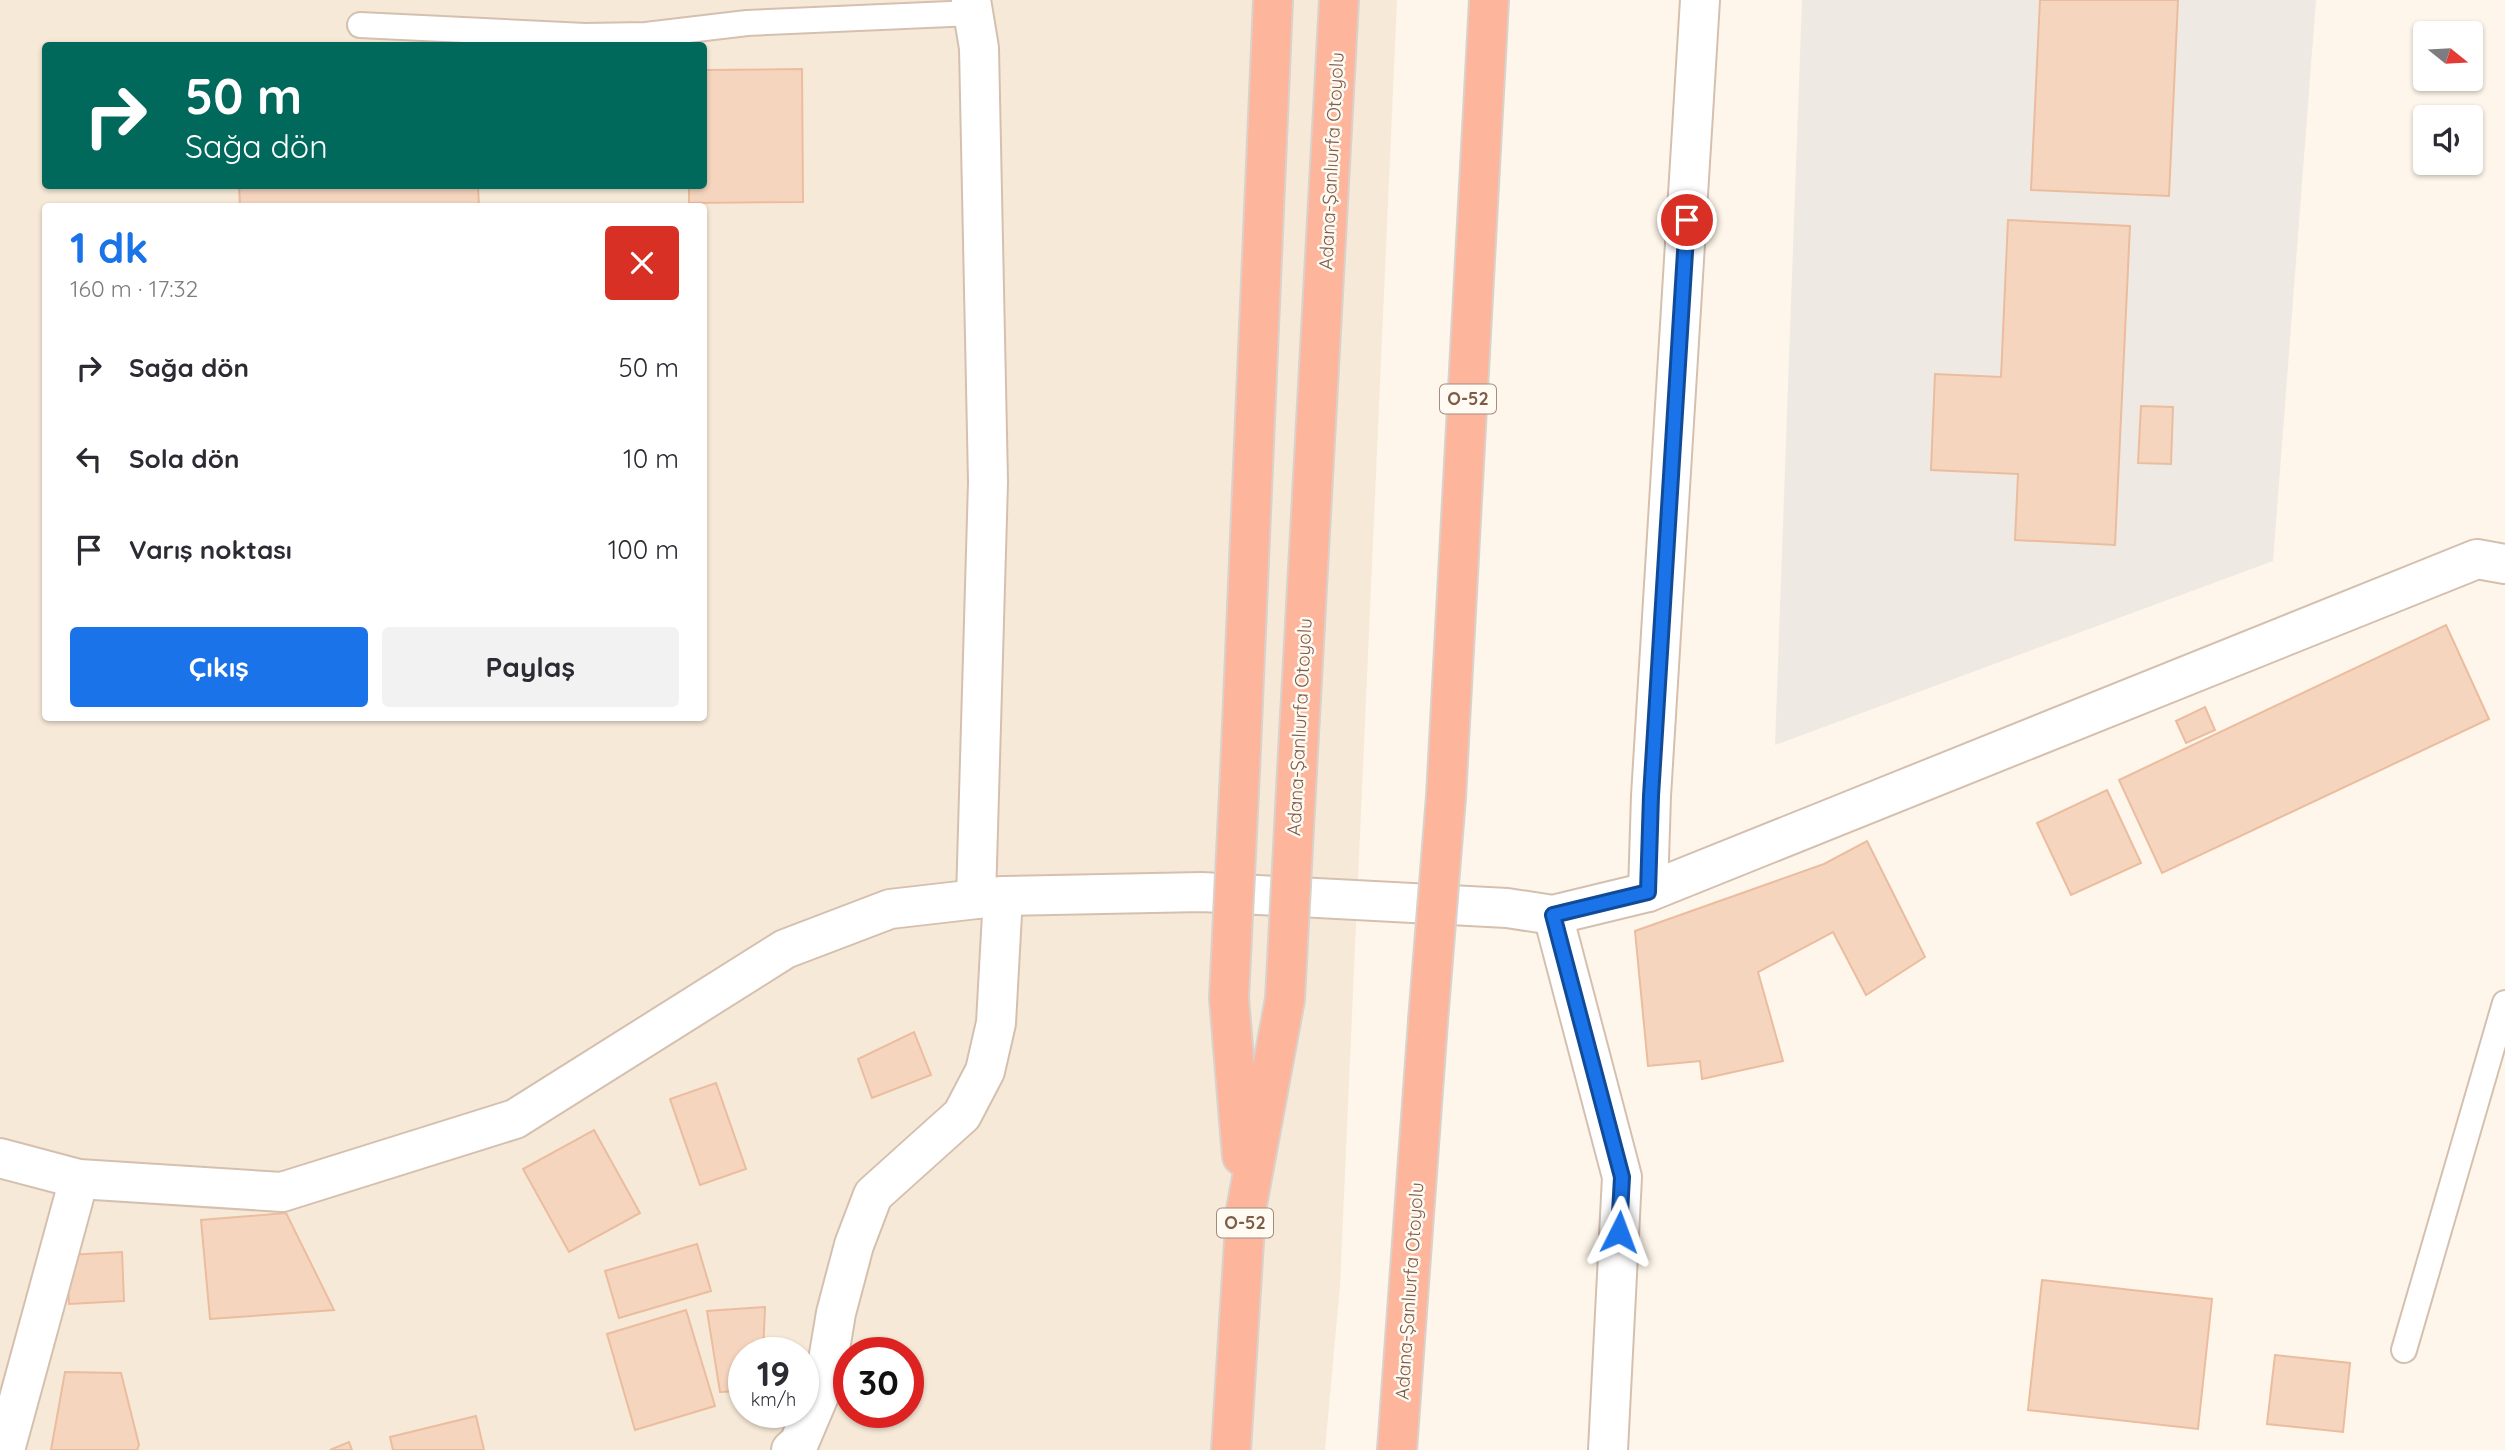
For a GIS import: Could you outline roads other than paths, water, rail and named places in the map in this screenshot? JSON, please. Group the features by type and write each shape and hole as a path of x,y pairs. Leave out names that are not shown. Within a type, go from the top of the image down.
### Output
{"highway":[{"path":"1246,1210 1230,998 1273,0"},
{"name":"Adana-Şanlıurfa Otoyolu","path":"1231,1450 1246,1210 1285,999 1339,0"},
{"name":"Adana-Şanlıurfa Otoyolu","path":"1397,1450 1446,797 1489,0"}],"street":[{"path":"1648,892 1651,796 1700,0"},
{"path":"791,1450 799,1443 824,1384 836,1313 855,1245 873,1195 962,1115 985,1071 996,1023 990,897 988,482 979,48 972,7"},
{"path":"0,1158 79,1179 282,1192 515,1119 785,949 890,909 990,897 1202,892 1507,908 1553,915 1648,892 2477,559 2505,564"},
{"path":"1553,915 1622,1177 1608,1450"},
{"path":"5,1450 79,1179"}],"lane":[{"path":"360,25 585,36 646,35 747,23 972,7"},
{"path":"2404,1350 2505,1003"}]}
